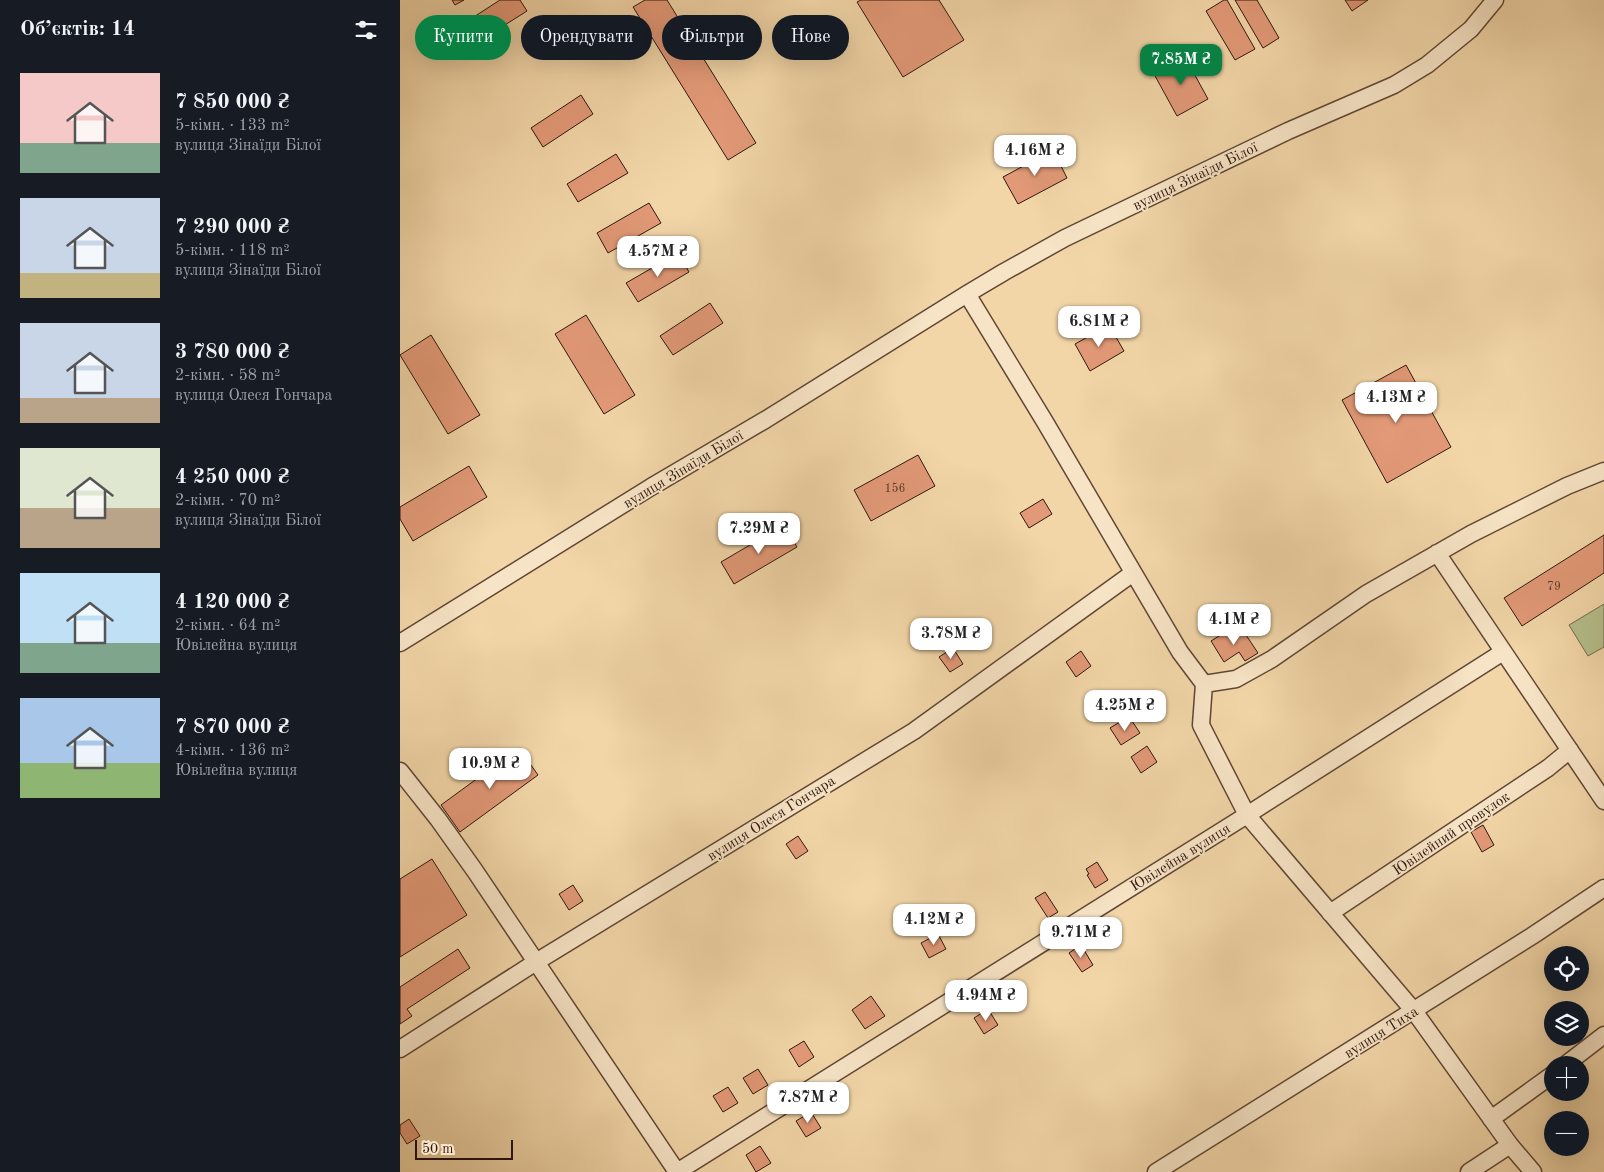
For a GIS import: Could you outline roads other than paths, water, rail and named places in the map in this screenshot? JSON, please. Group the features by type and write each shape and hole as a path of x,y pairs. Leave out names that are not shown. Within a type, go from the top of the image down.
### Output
{"street":[{"name":"вулиця Зінаїди Білої","path":"400,643 967,294 1065,238 1288,132 1394,85 1427,65 1471,29 1495,0"},
{"path":"967,294 1045,422 1180,652 1204,684 1201,725 1247,815 1414,1011 1510,1145 1533,1172"},
{"path":"1204,684 1236,679 1272,659 1366,594 1437,553 1567,486 1604,471"},
{"path":"1437,553 1604,800"},
{"name":"вулиця Олеся Гончара","path":"400,1049 536,962 914,731 1133,574"},
{"name":"Ювілейна вулиця","path":"677,1172 1247,815 1503,652"},
{"name":"Ювілейний провулок","path":"1330,913 1548,768 1570,750"},
{"path":"400,771 438,819 677,1172"},
{"name":"вулиця Тиха","path":"1156,1172 1414,1011 1604,888"},
{"path":"1577,1056 1604,1034"},
{"path":"1491,1119 1544,1081"},
{"path":"1469,1172 1510,1145"}]}
